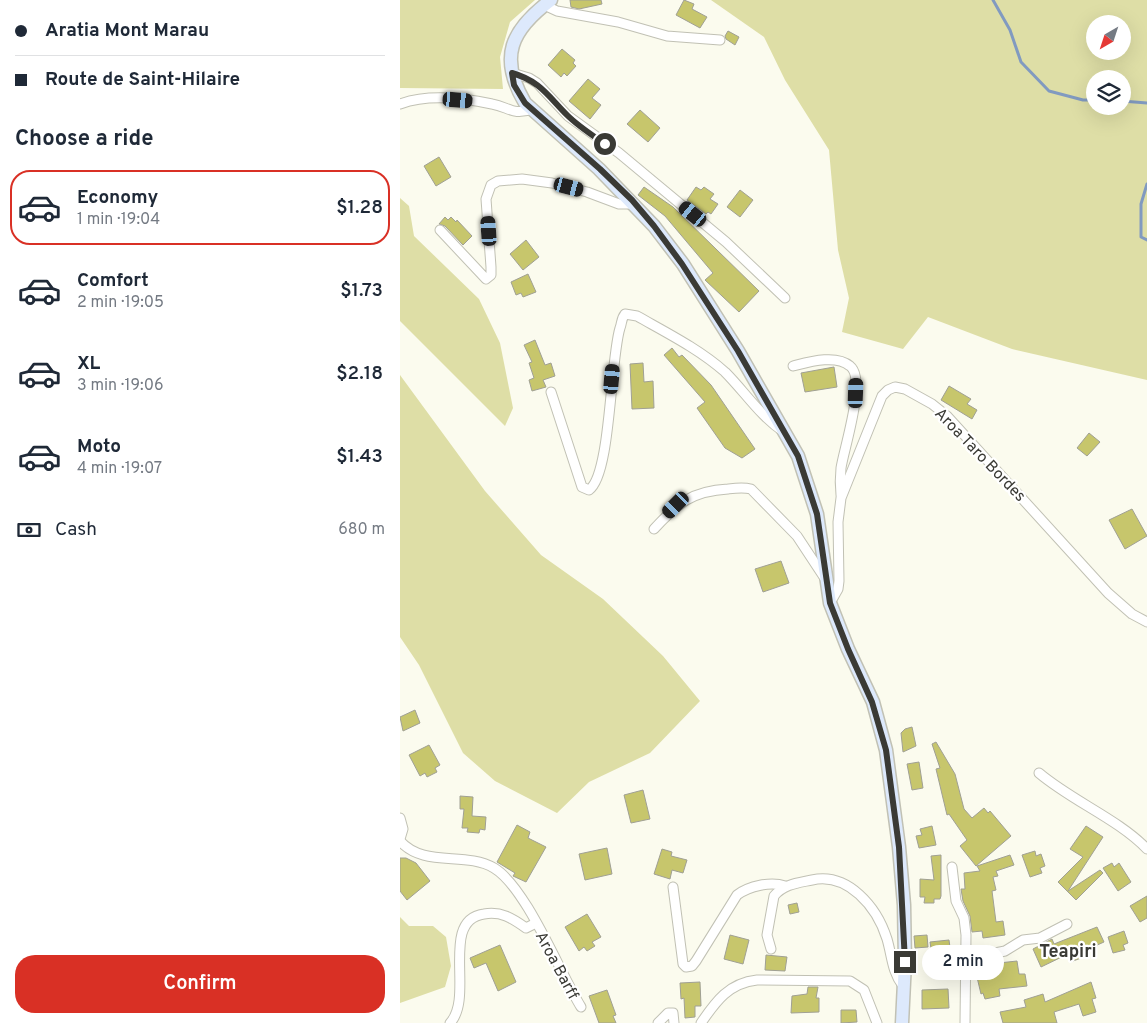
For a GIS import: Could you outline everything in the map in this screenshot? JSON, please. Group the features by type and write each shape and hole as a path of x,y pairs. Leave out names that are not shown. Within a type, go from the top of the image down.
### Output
{"main road":[{"path":"548,2 522,26 513,44 512,73 514,85 532,109 600,169 635,204 682,264 738,351 787,435 809,484 817,514 830,603 872,702 886,750 899,847 904,905 902,1023"}],"street":[{"path":"548,2 557,11 618,22 667,36 720,40"},
{"path":"512,73 529,78 537,83 568,116 619,153 726,242 785,298"},
{"path":"400,104 413,100 439,99 494,104 516,112 532,109"},
{"path":"440,230 486,279 491,275 491,267 486,199 491,185 498,181 522,179 552,183 588,192 619,204 635,204"},
{"path":"550,392 582,487 589,490 596,482 606,440 613,367 621,318 625,314 630,314 663,330 712,361 744,392 770,423 787,435"},
{"name":"Aroa Taro Bordes","path":"794,366 809,362 834,360 850,366 855,372 856,393 841,470 842,498 838,522 839,581 838,589 830,603"},
{"name":"Aroa Taro Bordes","path":"842,498 882,396 888,390 895,387 905,388 932,404 947,416 1108,593 1132,614 1147,622"},
{"path":"654,528 676,505 688,497 717,489 743,487 751,490 797,536 826,580"},
{"path":"1040,773 1059,790 1132,836 1147,849"},
{"name":"Aroa Barff","path":"400,818 403,829 400,840 417,852 432,857 472,861 495,869 522,901 581,1007"},
{"path":"952,867 956,901 964,918 966,959 965,1023"},
{"path":"673,887 683,964 686,967 692,966 696,961 737,895 743,890 768,884 785,886 827,878 844,883 868,905 881,924 890,951 894,975 903,986"},
{"path":"771,949 768,935 774,896 785,886"},
{"name":"Aroa Barff","path":"450,1023 457,1012 459,1001 460,942 466,923 478,914 489,913 512,917 526,928 536,924"},
{"path":"966,959 1005,951 1023,940 1047,935 1067,924"},
{"path":"701,1023 726,991 739,983 757,980 808,980 850,981 858,984 870,1001 876,1023"},
{"path":"658,1023 668,1013 673,1013 674,1023"}],"green space":[{"path":"400,0 535,0 510,22 500,57 503,89 400,88"},
{"path":"711,0 1147,0 1147,380 1012,349 928,317 903,349 842,332 849,298 838,250 829,150 785,80 764,37"},
{"path":"400,198 409,206 414,236 479,299 500,343 513,408 505,426 400,321"},
{"path":"400,375 485,491 541,555 603,599 663,656 700,701 650,753 589,782 557,813 495,781 463,753 419,665 400,637"},
{"path":"400,917 409,926 433,926 446,937 451,966 445,987 400,1003"}],"building":[{"path":"570,0 601,0 602,4 579,9 571,7"},
{"path":"684,0 694,4 692,9 707,17 700,28 676,15"},
{"path":"728,31 739,37 735,45 726,39 725,36"},
{"path":"562,49 575,60 573,63 576,66 567,76 564,73 561,77 548,65"},
{"path":"588,79 600,89 592,98 601,105 590,119 569,101"},
{"path":"640,110 660,128 648,142 627,124"},
{"path":"439,157 451,177 436,186 424,166"},
{"path":"644,187 673,207 759,291 739,312 705,280 713,273 665,216 638,195"},
{"path":"696,187 701,190 704,187 714,194 710,199 718,204 711,214 708,212 706,214 687,200"},
{"path":"740,190 753,200 740,217 727,207"},
{"path":"445,217 448,220 451,217 456,222 457,220 472,236 463,245 445,226 439,224"},
{"path":"526,240 539,257 523,270 510,254"},
{"path":"528,274 536,292 523,297 521,293 516,295 511,282"},
{"path":"535,340 545,365 551,363 555,376 543,380 546,387 532,391 529,380 534,378 529,363 532,362 524,345"},
{"path":"672,348 679,357 682,355 711,385 755,449 742,458 725,448 697,408 705,402 664,355"},
{"path":"643,363 644,382 653,381 654,408 632,409 630,364"},
{"path":"834,367 837,387 805,392 801,373"},
{"path":"949,386 971,399 967,404 977,410 972,419 941,400"},
{"path":"1089,433 1100,442 1087,456 1077,448"},
{"path":"1132,509 1147,536 1125,549 1109,520"},
{"path":"781,561 789,583 763,592 755,569"},
{"path":"415,710 420,723 403,731 400,717"},
{"path":"912,727 916,746 903,752 901,733 905,729"},
{"path":"936,742 955,774 964,809 972,818 984,808 988,813 990,811 1011,836 976,866 960,846 967,840 949,814 947,815 936,769 940,768 932,744"},
{"path":"429,745 440,765 435,768 437,772 427,777 425,773 420,776 409,755"},
{"path":"919,762 923,788 912,790 907,764"},
{"path":"643,790 650,819 631,823 624,795"},
{"path":"460,796 473,797 472,816 486,817 485,830 480,829 479,833 467,832 468,828 462,828 464,809 460,809"},
{"path":"517,825 530,832 528,838 546,847 526,882 513,876 515,873 497,862"},
{"path":"932,826 936,845 919,848 916,836 922,835 920,829"},
{"path":"1086,826 1103,837 1068,891 1100,870 1103,873 1076,900 1058,882 1083,857 1070,849"},
{"path":"607,848 612,874 585,880 579,854"},
{"path":"662,849 672,852 671,856 687,860 683,873 672,870 670,879 654,874"},
{"path":"1035,851 1036,856 1041,854 1045,866 1040,868 1042,873 1030,877 1022,855"},
{"path":"941,855 940,899 934,899 934,903 924,903 925,897 920,897 920,879 934,880 931,856"},
{"path":"1010,855 1014,865 996,871 998,876 993,877 996,890 992,891 996,922 1003,921 1005,935 983,938 982,931 972,932 970,916 963,901 961,889 965,889 964,873 980,871 977,866"},
{"path":"400,858 406,858 416,863 430,881 407,900 400,891"},
{"path":"1112,863 1114,867 1119,863 1131,882 1118,891 1103,868"},
{"path":"1147,896 1147,918 1140,922 1130,906"},
{"path":"797,903 799,912 790,914 788,905"},
{"path":"587,914 601,937 592,942 595,946 587,951 584,947 579,951 565,927"},
{"path":"1097,927 1104,942 1086,950 1083,953 1084,957 1073,961 1070,953 1041,967 1033,949 1052,939 1054,944"},
{"path":"1124,931 1128,943 1123,945 1125,950 1113,953 1108,937"},
{"path":"730,935 749,940 743,964 724,959"},
{"path":"927,935 928,947 915,948 914,936"},
{"path":"949,940 952,962 939,964 938,954 932,955 930,942"},
{"path":"500,945 516,982 498,991 486,963 474,968 470,958"},
{"path":"766,955 787,957 785,971 765,970"},
{"path":"990,961 990,964 1017,961 1019,974 1025,974 1027,986 999,989 1000,996 985,999 983,993 981,994 976,973 972,974 972,964"},
{"path":"700,982 701,1006 695,1006 695,1017 685,1018 684,998 681,999 680,983"},
{"path":"1091,982 1096,998 1092,999 1096,1012 1083,1016 1079,1004 1054,1012 1057,1023 1003,1023 1000,1012 1026,1007 1024,1000 1043,994 1045,1002"},
{"path":"808,987 818,987 816,998 819,998 819,1012 791,1013 792,996 807,994"},
{"path":"948,989 949,1008 922,1009 922,990"},
{"path":"607,990 616,1015 613,1016 616,1023 599,1023 589,996"},
{"path":"841,1010 856,1010 857,1022 841,1023"}],"waterway":[{"path":"993,0 1010,30 1021,62 1049,91 1086,100"},
{"path":"1131,102 1147,103"},
{"path":"1147,184 1141,204 1141,237 1147,240"}],"district":[{"name":"Teapiri","path":"1068,951"}],"route":[{"path":"605,144 568,116 537,83 529,78 512,73 514,85 525,103 600,169 632,200 654,226 682,264 738,351 785,429 798,456 809,484 817,514 830,603 838,626 872,702 880,724 886,750 892,782 899,847 905,928 905,962"}]}
